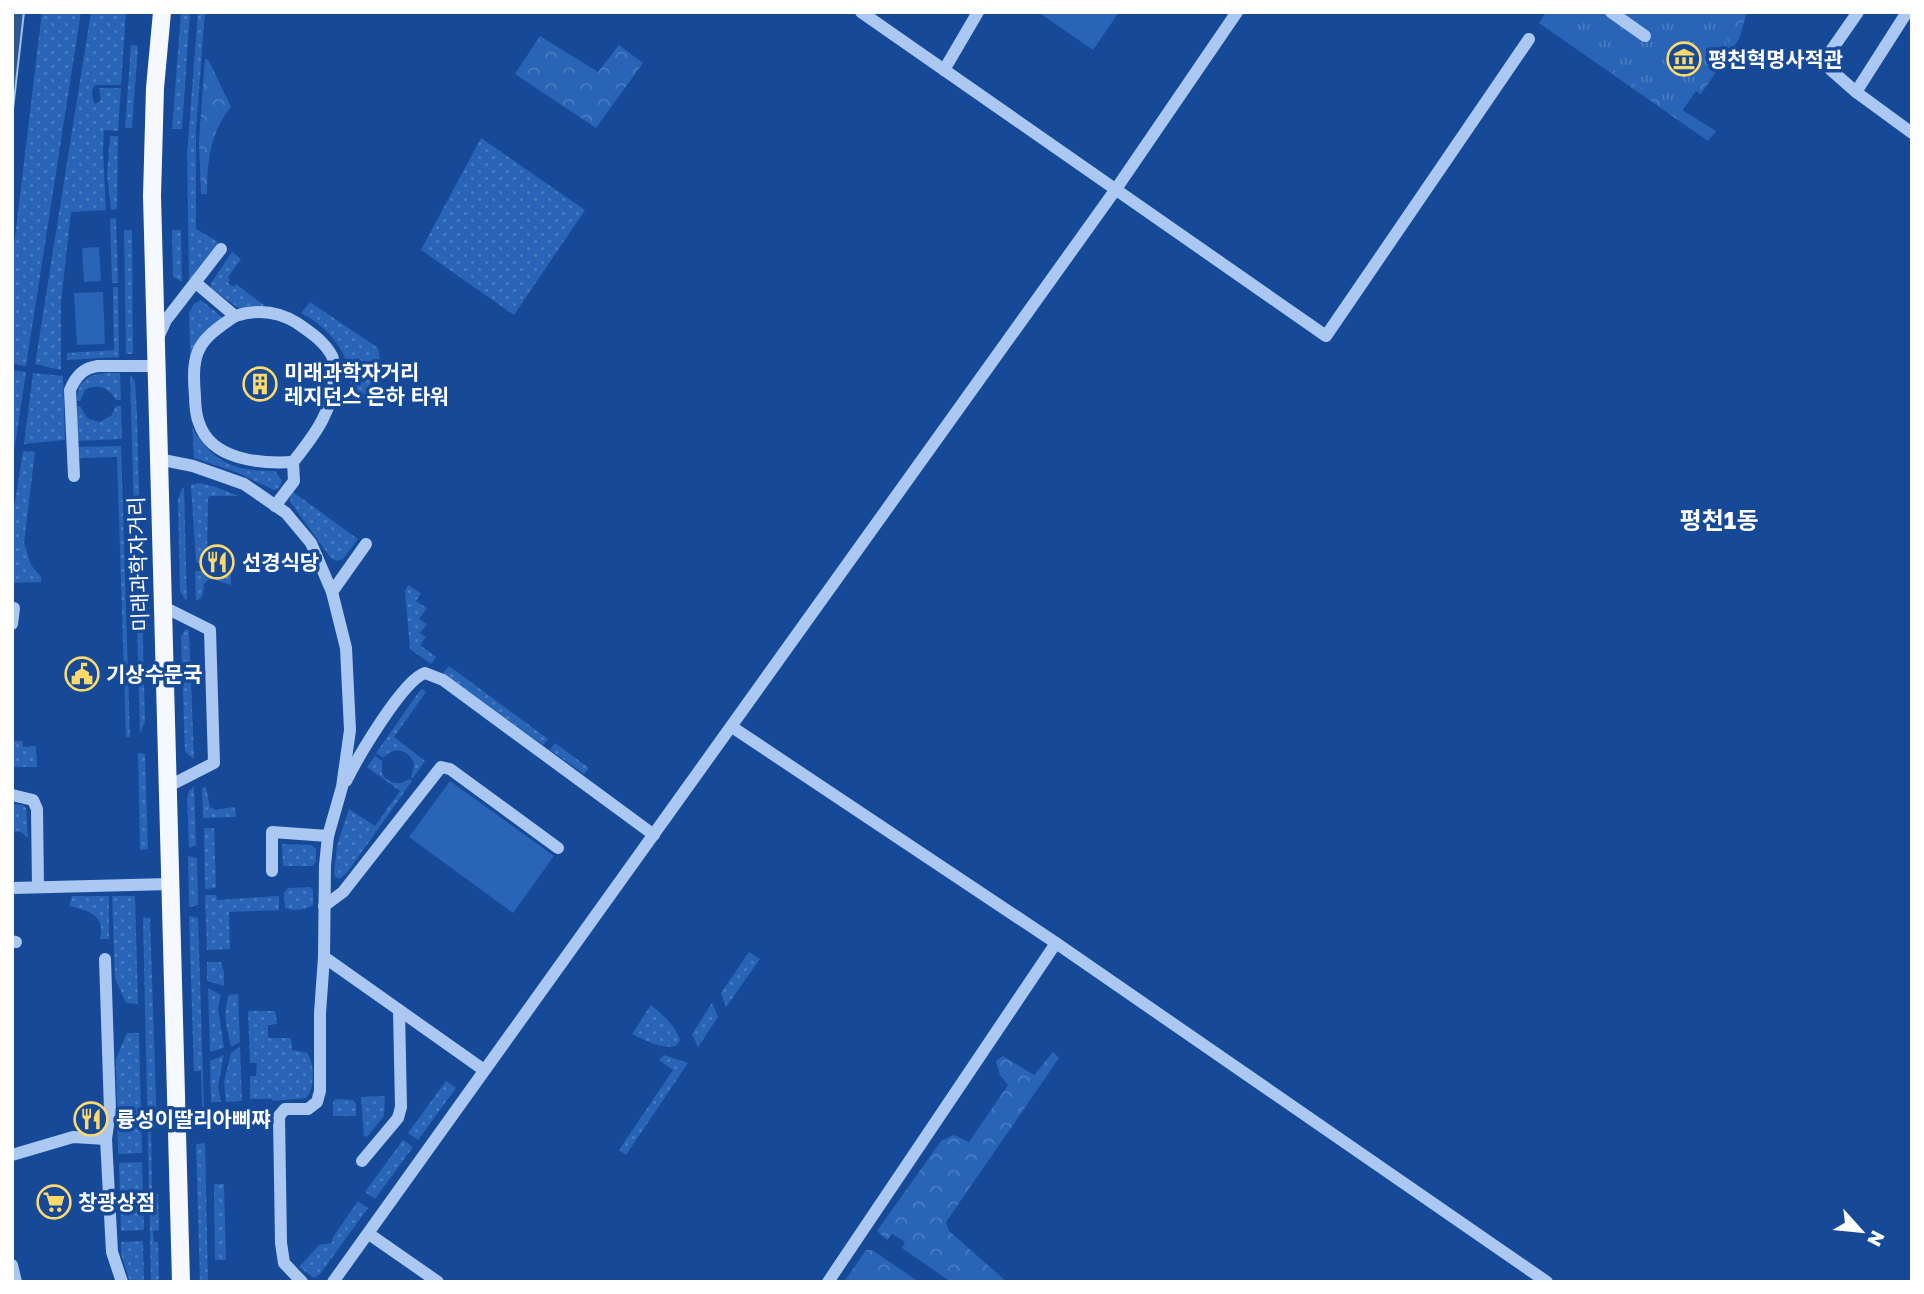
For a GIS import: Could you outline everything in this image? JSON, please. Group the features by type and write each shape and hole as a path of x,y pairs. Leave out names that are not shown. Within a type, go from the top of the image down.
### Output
{"main road":[{"name":"미래과학자거리","path":"162,12 155,88 152,196 181,1282"}],"street":[{"path":"861,12 1326,336 1529,39"},
{"path":"944,70 978,12"},
{"path":"333,1282 1116,189 1237,12"},
{"path":"1611,12 1644,36"},
{"path":"1858,12 1828,55 1831,70 1912,133"},
{"path":"1856,92 1907,12"},
{"path":"156,344 166,320 221,249"},
{"path":"195,284 236,316"},
{"path":"275,506 294,481 293,463 315,435 328,409 334,381 333,358 316,336 292,320 264,311 252,311 236,316 211,332 196,351 194,389 199,424 205,436 226,453 250,461 293,463"},
{"path":"74,476 70,390 75,379 89,367 156,366"},
{"path":"158,459 222,474 244,484 286,513 311,543 332,592 346,648 350,730 342,787 328,836 320,1013 320,1091 317,1102 308,1109 285,1109 279,1116 281,1243 284,1263 302,1282"},
{"path":"332,592 366,544"},
{"path":"162,606 210,630 214,763 167,788"},
{"path":"12,624 14,608"},
{"path":"342,787 358,758 405,689 417,675 425,673 443,680 654,835"},
{"path":"732,727 1056,943 1547,1282"},
{"path":"324,906 344,892 441,767 450,769 558,848"},
{"path":"12,795 33,800 37,809 38,887"},
{"path":"272,871 272,832 328,836"},
{"path":"12,888 170,884"},
{"path":"828,1282 1056,943"},
{"path":"324,957 484,1070"},
{"path":"105,959 110,1111 106,1139 112,1252 122,1282"},
{"path":"362,1161 398,1118 401,1107 399,1010"},
{"path":"12,1155 73,1137 106,1139"},
{"path":"369,1234 438,1282"},
{"path":"12,1265 16,1282"}],"green space":[{"path":"42,12 81,12 26,366 12,364 12,262"},
{"path":"91,12 126,12 121,85 96,85 92,91 95,104 101,100 99,88 121,88 118,131 104,130 106,210 71,212 61,302 61,370 35,364"},
{"path":"181,12 190,12 182,129 172,129"},
{"path":"198,12 205,12 196,129 196,229 218,242 189,281 187,154"},
{"path":"1038,12 1119,12 1093,50"},
{"path":"1546,12 1552,12 1679,108 1716,131 1708,141 1539,23"},
{"path":"1551,12 1736,12 1732,18 1725,49 1680,114 1544,23"},
{"path":"1711,12 1747,12 1739,39 1701,94 1694,90"},
{"path":"540,36 598,72 619,45 643,63 596,128 515,74"},
{"path":"131,45 138,46 132,128 125,128"},
{"path":"205,58 209,61 231,107 214,137 209,159 207,194 201,194 199,141"},
{"path":"110,136 118,136 117,209 111,210 107,174"},
{"path":"481,138 585,210 514,315 421,250"},
{"path":"116,218 118,283 112,283 110,219"},
{"path":"124,230 132,230 133,354 126,354"},
{"path":"172,230 181,230 182,282 173,277"},
{"path":"99,247 101,281 84,282 82,248"},
{"path":"232,252 241,259 228,277 228,283 234,287 236,284 265,306 241,310 211,288 211,283"},
{"path":"113,287 118,287 119,357 67,360 67,353 114,350"},
{"path":"103,292 105,344 77,345 74,293"},
{"path":"201,300 222,317 216,323 191,385 189,313 194,304"},
{"path":"310,302 378,348 382,371 361,400 352,392 348,367 338,345 322,327 301,313"},
{"path":"12,370 26,372 12,465"},
{"path":"33,373 63,376 65,440 24,444"},
{"path":"105,373 120,373 121,400 116,400 107,390 94,387 85,390 80,401 77,401 84,381"},
{"path":"130,374 135,382 137,415 145,722 140,733"},
{"path":"77,406 80,406 87,418 99,422 111,416 116,406 121,406 122,439 77,441"},
{"path":"192,425 211,452 227,463 245,469 275,471 282,481 279,488 274,490 236,472 194,458"},
{"path":"121,446 130,737 126,737 117,457 77,458 76,447"},
{"path":"23,451 35,452 24,543 31,565 41,577 41,582 12,583 12,521"},
{"path":"199,483 239,496 208,498 207,561 201,564 196,562 191,485"},
{"path":"182,488 187,602 180,591 178,499"},
{"path":"293,492 358,539 343,559 336,561 330,557 291,503"},
{"path":"231,570 231,585 210,578 204,584 202,596 196,601 195,571"},
{"path":"408,585 421,593 416,601 427,608 419,619 427,624 420,633 426,637 420,645 436,657 431,664 410,649 405,591"},
{"path":"185,630 189,630 194,759 185,752 181,636"},
{"path":"449,666 548,739 543,745 443,673"},
{"path":"421,689 426,692 394,737 425,761 413,778 414,764 405,752 392,752 383,758 376,753"},
{"path":"12,739 22,741 23,747 36,746 37,767 12,767"},
{"path":"555,743 589,768 584,774 550,750"},
{"path":"138,753 145,754 148,849 140,850"},
{"path":"375,756 382,761 382,774 388,780 394,783 409,779 412,781 347,873 339,879 334,873 337,845 349,809 375,826 400,791 367,767"},
{"path":"450,781 554,856 513,913 409,837"},
{"path":"194,786 196,845 189,848 187,798"},
{"path":"206,787 210,807 216,810 233,807 236,817 203,818 202,788"},
{"path":"12,804 26,808 28,838 21,832 12,831"},
{"path":"204,828 214,828 216,888 205,889"},
{"path":"282,844 311,845 316,849 316,862 312,866 283,866"},
{"path":"188,856 197,858 198,905 189,907"},
{"path":"310,887 313,890 313,905 291,910 285,908 284,893 288,888"},
{"path":"205,895 216,895 217,900 279,896 279,910 229,912 230,949 207,950"},
{"path":"72,896 109,896 109,939 100,939 100,924 94,915 69,906"},
{"path":"112,896 135,896 138,1004 126,1003 115,979"},
{"path":"189,916 198,918 204,1107 201,1071 194,1071"},
{"path":"143,917 150,918 157,1127 151,1127 152,1194 158,1194 159,1230 153,1231 154,1242 158,1242 159,1282 151,1282"},
{"path":"749,952 760,959 726,1007 721,993"},
{"path":"207,962 221,962 224,986 207,981"},
{"path":"208,988 221,995 218,1008 224,1048 210,1052"},
{"path":"238,994 240,1042 231,1047 226,1008 229,995"},
{"path":"712,1003 718,1017 698,1047 692,1034"},
{"path":"651,1005 675,1030 680,1040 676,1046 648,1042 632,1034"},
{"path":"248,1011 275,1011 277,1024 268,1025 268,1038 291,1038 292,1050 307,1053 310,1057 313,1076 306,1098 273,1101 250,1099 250,1076 256,1076 257,1063 250,1063"},
{"path":"127,1033 139,1033 142,1153 118,1154 116,1059"},
{"path":"240,1046 242,1101 226,1102 224,1082 231,1053"},
{"path":"1053,1052 1059,1058 946,1222 949,1231 1007,1282 951,1282 902,1248 905,1242 892,1234 887,1240 877,1231 941,1141 954,1135 969,1142 1008,1085 1000,1075 996,1061 1003,1056 1034,1075"},
{"path":"224,1055 218,1086 221,1102 211,1102 210,1061"},
{"path":"664,1055 688,1063 626,1155 619,1150 673,1070 659,1060"},
{"path":"446,1081 456,1088 418,1140 408,1133"},
{"path":"385,1096 384,1116 368,1136 364,1137 361,1097"},
{"path":"336,1099 353,1100 356,1104 356,1116 333,1116 333,1102"},
{"path":"403,1140 413,1147 375,1199 365,1192"},
{"path":"205,1143 208,1282 200,1282 196,1144"},
{"path":"142,1162 144,1230 121,1231 119,1163"},
{"path":"214,1184 224,1184 226,1260 215,1260"},
{"path":"358,1201 368,1208 320,1274 314,1278 299,1267 319,1245 332,1243 333,1237"},
{"path":"143,1241 144,1282 130,1282 121,1254 121,1242"},
{"path":"866,1250 872,1250 919,1282 844,1282"}],"shaded area":[{"path":"12,12 24,12 12,118"}],"place":[{"name":"평천혁명사적관","path":"1684,59"},
{"name":"미래과학자거리 레지던스 은하 타워","path":"260,384"},
{"name":"선경식당","path":"217,562"},
{"name":"기상수문국","path":"82,674"},
{"name":"륭성이딸리아삐쨔","path":"91,1119"},
{"name":"창광상점","path":"54,1202"}],"district":[{"name":"평천1동","path":"1719,519"}]}
